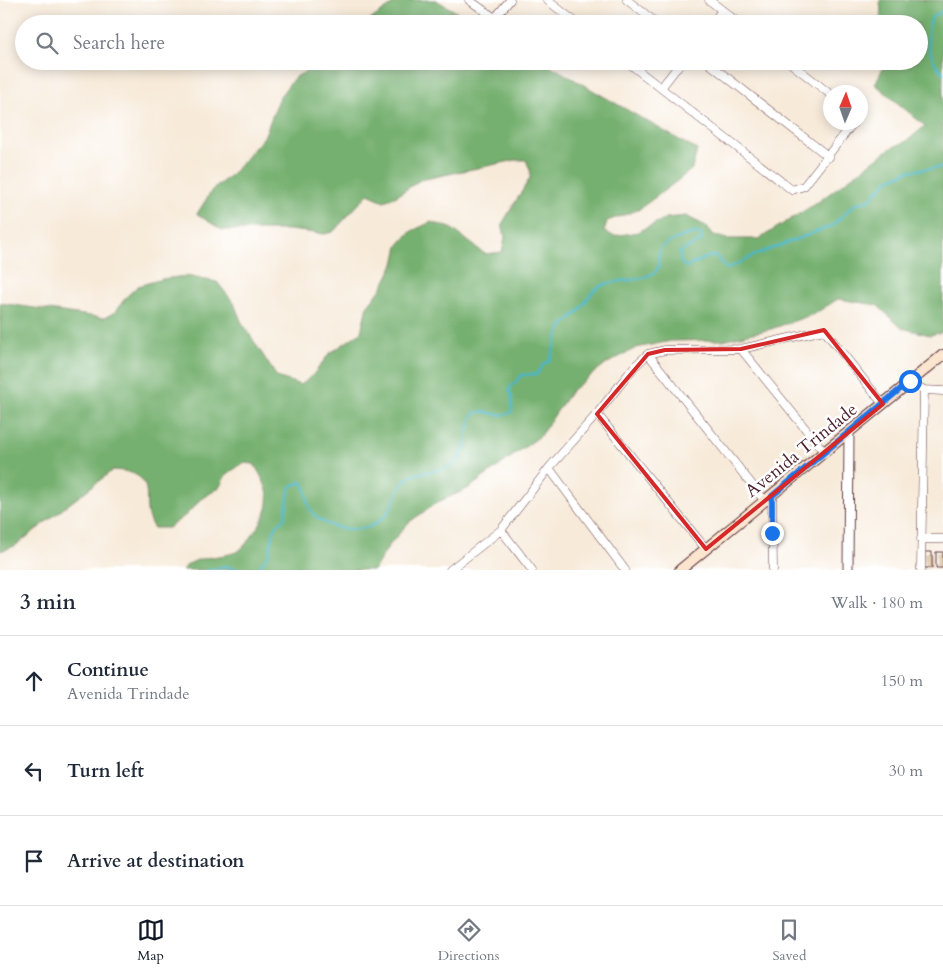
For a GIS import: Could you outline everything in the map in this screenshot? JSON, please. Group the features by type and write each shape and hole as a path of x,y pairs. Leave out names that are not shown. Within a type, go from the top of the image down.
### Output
{"main road":[{"name":"Avenida Trindade","path":"680,570 943,355"}],"street":[{"path":"469,0 491,15"},
{"path":"498,15 510,0"},
{"path":"547,0 566,15"},
{"path":"627,0 646,15"},
{"path":"709,0 728,15"},
{"path":"718,15 722,10"},
{"path":"638,70 792,190 804,186 848,130"},
{"path":"661,88 675,70"},
{"path":"718,70 829,156"},
{"path":"799,70 823,88"},
{"path":"450,570 501,530 549,468 597,414 634,367 648,354 665,350 741,349 824,330 883,404"},
{"path":"741,349 825,452"},
{"path":"648,354 769,498 773,570"},
{"path":"910,381 924,390 943,391"},
{"path":"921,570 924,390"},
{"path":"597,414 706,549"},
{"path":"848,570 849,433"},
{"path":"549,468 625,570"},
{"path":"501,530 532,570"},
{"path":"922,539 943,539"}],"highlighted area":[{"path":"824,330 883,404 706,549 597,414 648,354 665,350 741,349"}],"green space":[{"path":"399,0 436,0 462,15 377,15"},
{"path":"880,0 943,0 943,332 930,335 902,328 877,305 838,299 814,314 771,329 723,340 671,341 636,348 604,365 571,391 540,436 469,488 436,503 408,523 388,547 374,570 182,570 194,561 238,551 248,541 260,523 268,506 267,491 254,464 243,463 226,475 219,488 204,497 186,515 168,528 154,528 149,519 144,484 139,477 129,472 113,470 15,546 0,551 0,303 104,318 115,312 127,296 138,286 162,279 186,276 217,282 234,303 241,321 277,377 301,385 313,375 329,354 361,332 367,306 381,289 394,264 398,246 410,232 431,222 451,228 485,254 502,252 505,237 502,224 530,178 530,170 526,160 516,160 420,180 395,197 384,201 368,194 333,232 324,234 289,230 222,230 197,214 212,190 232,174 264,137 280,96 294,78 308,70 558,70 697,150 692,169 638,210 607,221 604,232 614,236 638,232 666,218 686,216 706,226 715,236 728,239 759,239 818,202 891,148 907,141 925,126 875,84 882,70 928,70 928,15 881,15"}],"building":[{"path":"924,552 932,552 932,568 924,568"},
{"path":"936,552 943,552 943,568 936,568"}],"waterway":[{"path":"943,11 932,17 928,32 931,54 943,73"},
{"path":"257,570 269,554 275,527 285,518 289,490 293,485 302,482 311,511 326,523 346,529 356,529 375,524 387,514 401,486 409,477 444,469 456,462 464,449 469,426 474,414 484,412 502,415 512,412 512,397 509,389 522,375 537,374 543,365 549,361 561,329 581,309 592,292 600,286 612,282 642,278 654,273 659,266 659,251 665,245 684,236 699,233 702,237 701,241 680,252 681,263 686,267 710,256 716,256 727,269 755,255 832,226 855,204 869,200 887,181 908,171 943,167"},
{"path":"209,570 225,566 240,570"}],"route":[{"path":"772,533 772,496 910,381"}]}
